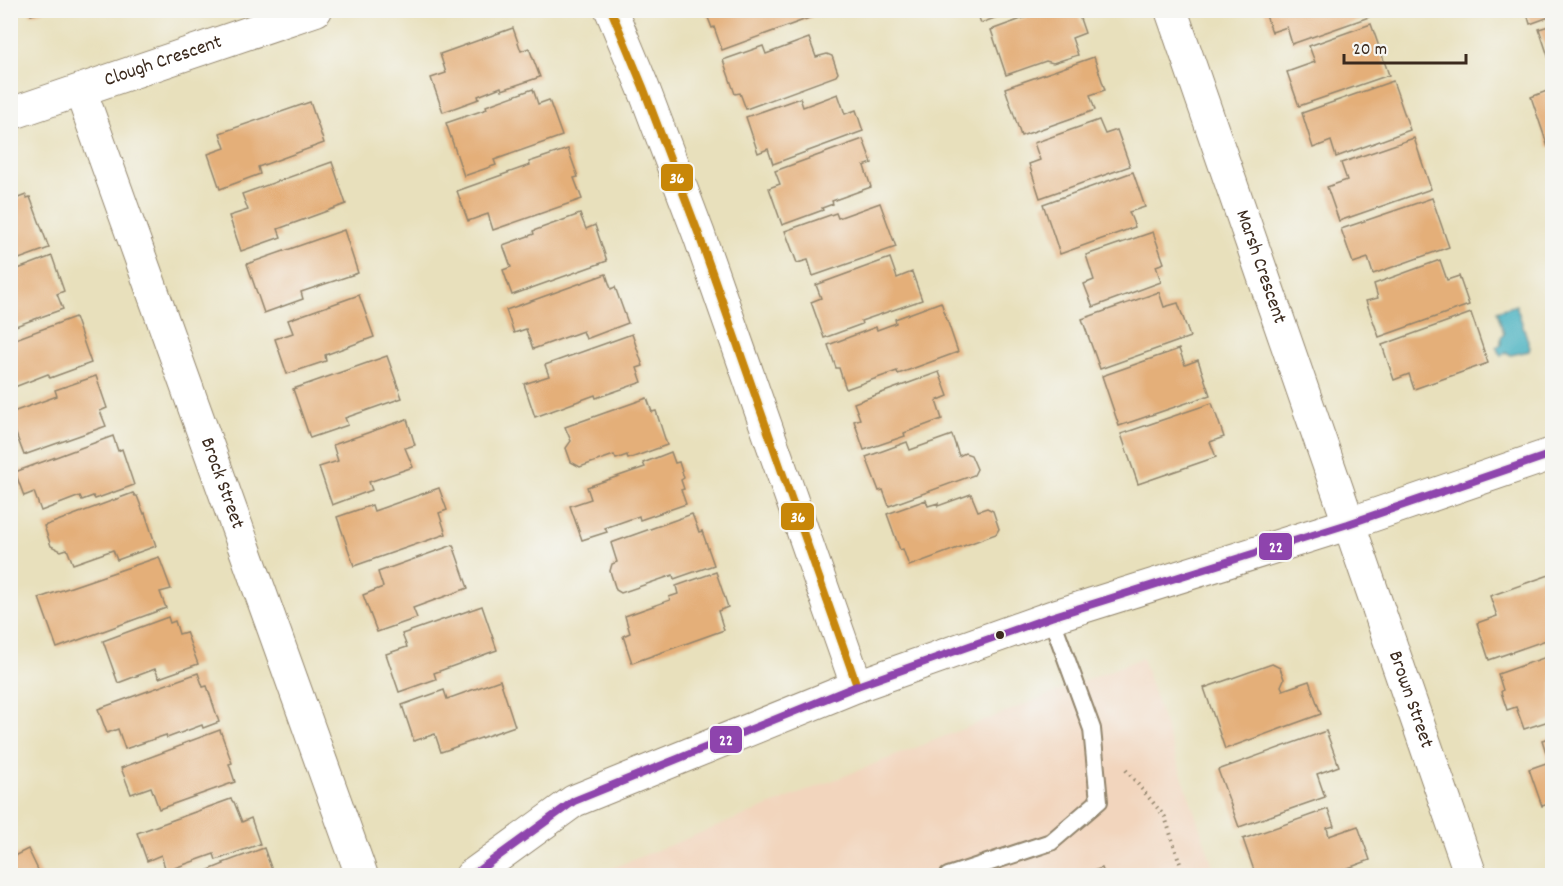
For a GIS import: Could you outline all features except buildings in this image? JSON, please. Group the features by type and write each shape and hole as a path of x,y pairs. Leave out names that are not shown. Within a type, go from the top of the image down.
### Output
{"street":[{"name":"Clough Crescent","path":"10,114 81,92 316,10"},
{"path":"611,10 699,235 856,686"},
{"name":"Marsh Crescent","path":"1171,10 1348,524"},
{"name":"Brock Street","path":"81,92 362,876"},
{"path":"471,876 574,801 856,686 1051,617 1348,524 1552,454"},
{"name":"Brown Street","path":"1348,524 1471,876"}],"lane":[{"path":"948,876 1051,842 1099,801 1092,729 1051,617"}],"path":[{"path":"1092,729 1165,817 1184,876"}],"shaded area":[{"path":"1142,658 1216,875 595,876 597,874"}],"water":[{"path":"1516,305 1530,347 1529,351 1511,355 1506,352 1501,356 1496,347 1501,345 1501,337 1504,334 1497,311"}],"transit line":[{"name":"36","path":"611,10 699,235 857,686"},
{"name":"22","path":"471,876 574,801 857,686 1051,617 1348,524 1552,454"}]}
